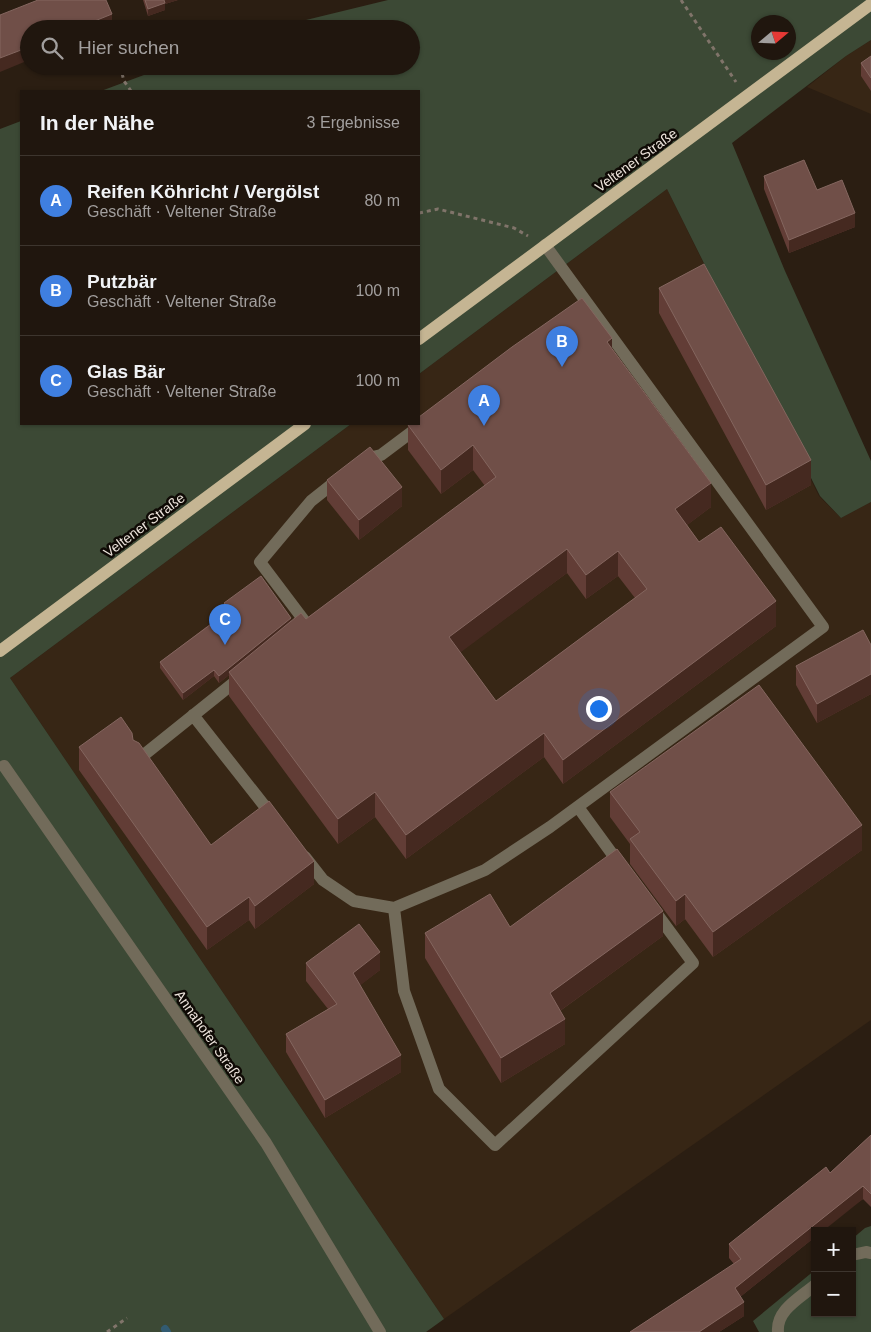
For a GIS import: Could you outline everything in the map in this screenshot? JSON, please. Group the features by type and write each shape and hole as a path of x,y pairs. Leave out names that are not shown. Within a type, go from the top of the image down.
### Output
{"main road":[{"name":"Veltener Straße","path":"420,338 871,4"},
{"name":"Veltener Straße","path":"0,651 304,425"}],"street":[{"path":"298,849 323,880 354,901 394,908 485,870 578,807 823,627 582,304 545,245"},
{"path":"291,636 306,623 260,562 311,501 365,459 381,455 428,420"},
{"path":"140,758 254,666"},
{"path":"193,715 280,825"},
{"name":"Annahofer Straße","path":"4,766 266,1144 380,1332"},
{"path":"578,807 630,877"},
{"path":"394,908 404,991 439,1088 495,1145 693,964 647,901"},
{"path":"856,1254 871,1253"},
{"path":"778,1332 778,1324 784,1311 811,1288"}],"path":[{"path":"681,0 746,97"},
{"path":"122,75 130,90"},
{"path":"420,213 438,209 514,228 545,245"},
{"path":"107,1332 127,1318"}],"shaded area":[{"path":"871,40 871,114 807,87 846,56"},
{"path":"667,189 819,496 841,518 871,502 871,1020 444,1319 10,678 350,425 420,425 420,373"}],"green space":[{"path":"388,0 871,0 871,40 846,56 732,143 785,271 871,461 871,502 841,518 820,496 667,189 420,373 420,90 104,90 144,75 420,75 420,20 306,20"},
{"path":"20,121 20,425 350,425 10,678 444,1319 426,1332 0,1332 0,129"},
{"path":"871,1226 871,1332 759,1332 753,1321 811,1273 811,1317 856,1317 856,1236 865,1228"}],"building":[{"path":"38,0 106,0 112,14 97,20 20,20 20,50 0,58 0,15"},
{"path":"145,0 164,0 165,3 148,9"},
{"path":"871,56 871,78 861,63"},
{"path":"804,160 817,190 842,180 855,213 789,240 764,176"},
{"path":"704,264 811,460 766,485 659,288"},
{"path":"582,298 612,338 607,342 711,483 675,509 699,542 721,527 776,601 563,760 544,733 406,835 375,792 338,819 229,672 301,613 306,619 496,477 473,445 441,470 408,425 420,425 420,416 512,347","holes":["567,549 586,575 618,551 647,589 496,701 449,637"]},
{"path":"370,447 402,487 359,520 327,480"},
{"path":"261,576 291,618 219,676 214,670 183,693 160,662 230,610 224,603"},
{"path":"863,630 871,645 871,674 817,704 796,666"},
{"path":"759,685 862,825 713,932 685,894 676,901 630,839 640,832 610,792"},
{"path":"121,717 132,733 133,740 139,743 211,845 269,801 314,861 255,906 249,897 207,927 79,747"},
{"path":"617,849 663,911 550,993 565,1019 501,1058 425,933 490,894 510,927"},
{"path":"359,924 380,952 353,973 401,1055 325,1100 286,1034 337,1004 306,963"},
{"path":"871,1135 871,1194 863,1186 735,1288 744,1302 699,1332 630,1332 741,1259 729,1244 826,1167 830,1173"}],"place":[{"name":"Putzbär","path":"562,367"},
{"name":"Reifen Köhricht / Vergölst","path":"484,426"},
{"name":"Glas Bär","path":"225,645"}]}
